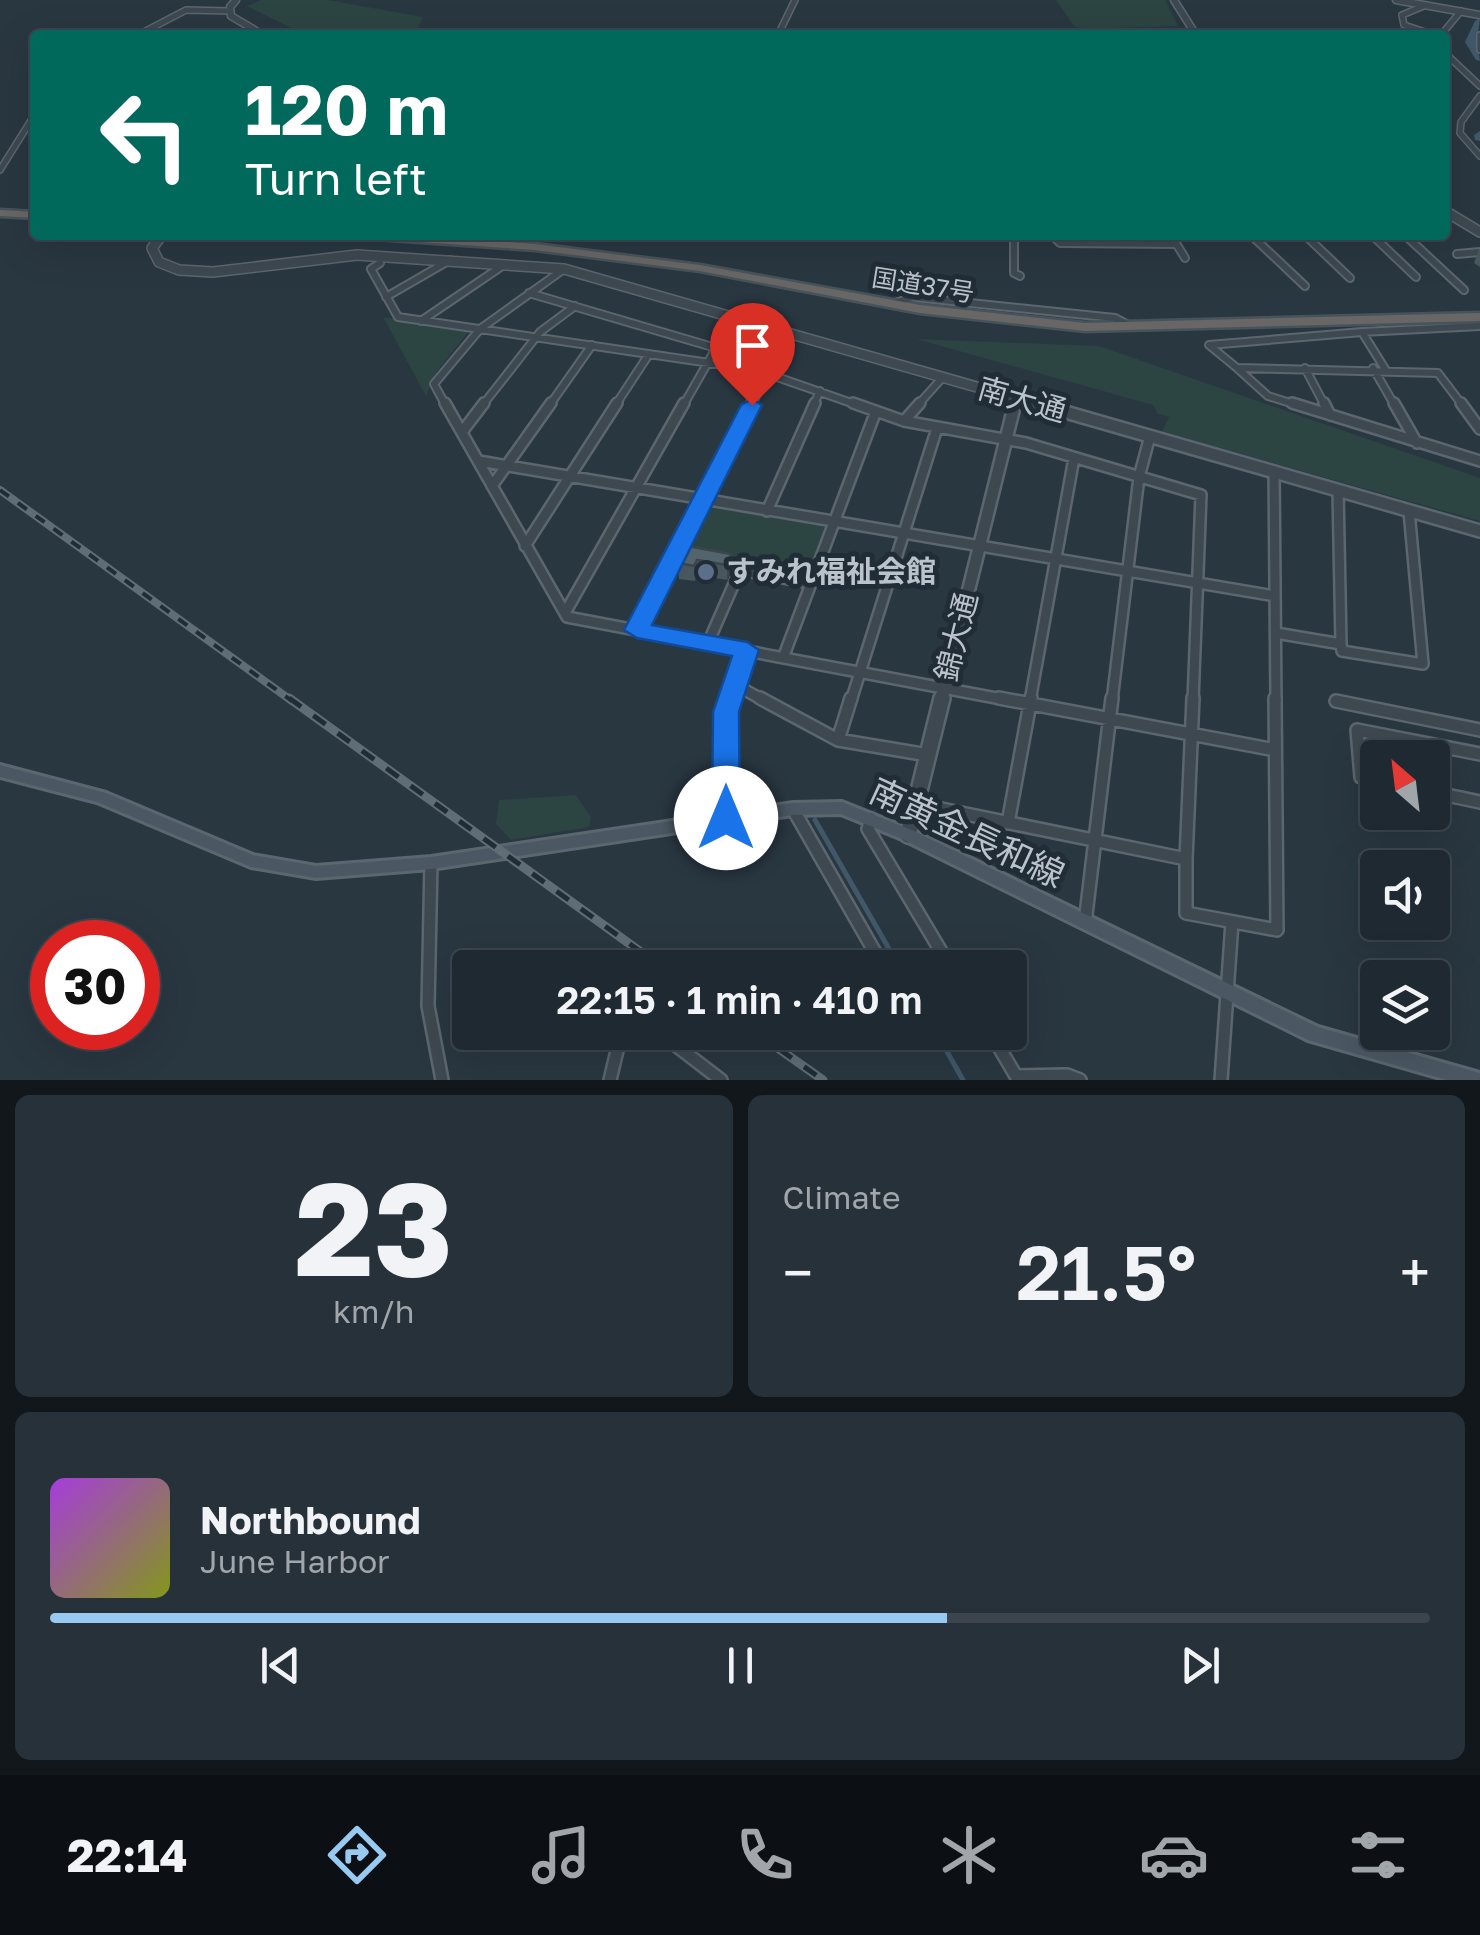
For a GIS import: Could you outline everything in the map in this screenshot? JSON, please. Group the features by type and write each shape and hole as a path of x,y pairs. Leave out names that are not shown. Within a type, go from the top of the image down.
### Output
{"highway":[{"path":"0,213 30,215"},
{"name":"国道37号","path":"439,240 700,268 1000,320 1134,328 1480,318"}],"main road":[{"name":"南黄金長和線","path":"0,771 100,797 229,853 280,868 361,872 792,808 842,808 908,835 1314,1034 1442,1076 1476,1080"}],"street":[{"path":"230,11 236,0"},
{"path":"781,30 796,0"},
{"path":"1174,0 1193,30"},
{"path":"1396,0 1480,15"},
{"path":"1421,30 1404,25 1402,15 1426,5"},
{"path":"148,30 186,10 230,11 256,30"},
{"path":"1443,30 1463,12"},
{"path":"1480,35 1480,50"},
{"path":"1450,57 1480,86"},
{"path":"1480,96 1460,122 1462,140 1480,156"},
{"path":"0,170 30,122"},
{"path":"1450,214 1480,232"},
{"name":"南大通","path":"158,240 152,248 158,262 196,272 357,255 564,269 1480,530"},
{"path":"1014,240 1014,273 1020,276"},
{"path":"1057,240 1176,244"},
{"path":"1174,240 1185,258"},
{"path":"1256,240 1305,286"},
{"path":"1309,240 1350,278"},
{"path":"1377,240 1416,277"},
{"path":"1410,240 1464,290"},
{"path":"1457,254 1480,252"},
{"path":"386,297 450,260"},
{"path":"380,264 371,269 398,317 768,374 904,421 1005,439 1204,498 1186,913 1276,930 1274,471"},
{"path":"421,320 505,264"},
{"path":"564,269 480,329 434,384 565,614 1275,750"},
{"path":"529,293 716,348"},
{"path":"462,432 536,337 576,306"},
{"path":"565,614 716,348 746,322"},
{"path":"1480,326 1210,344 1268,396 1480,461"},
{"path":"1362,332 1386,369"},
{"path":"492,486 592,345"},
{"path":"525,546 649,354"},
{"path":"1237,368 1374,368 1438,373 1480,429"},
{"path":"1304,368 1330,415"},
{"path":"1374,368 1417,443"},
{"path":"637,630 768,374"},
{"path":"904,421 943,378"},
{"path":"767,511 820,391"},
{"name":"錦大通","path":"908,835 1016,398"},
{"path":"783,658 876,411"},
{"path":"838,740 937,428"},
{"path":"1085,922 1098,840 1138,476 1150,436"},
{"path":"1008,823 1074,458"},
{"path":"478,462 1275,596"},
{"path":"1338,490 1342,651 1423,664 1409,510"},
{"path":"708,643 740,570 810,583"},
{"path":"1276,633 1341,644"},
{"path":"747,650 732,684 838,740 928,755"},
{"path":"726,818 726,712 736,686"},
{"path":"1336,701 1480,730"},
{"path":"1395,714 1397,737"},
{"path":"1360,765 1357,730 1480,754"},
{"path":"1450,796 1480,802"},
{"path":"917,804 1186,859"},
{"path":"792,808 874,950"},
{"path":"871,819 868,829 940,950"},
{"path":"431,863 428,1006 442,1080"},
{"path":"1221,1080 1232,922"},
{"path":"610,1080 621,1034 665,1038 721,1080"},
{"path":"1001,1050 1016,1076 1067,1075 1080,1080"}],"green space":[{"path":"261,0 328,0 423,17 417,30 295,30 247,6"},
{"path":"1056,0 1165,0 1178,26 1085,29 1074,26"},
{"path":"383,317 469,331 436,372 426,396"},
{"path":"916,339 1099,346 1480,478 1480,521 1162,432 1169,417 1158,414 1153,405"},
{"path":"708,504 830,526 807,580 678,558"},
{"path":"576,795 591,817 589,827 511,840 496,824 499,800"}],"building":[{"path":"687,546 731,554 727,565 697,560 694,566 679,563"}],"waterway":[{"path":"1480,21 1471,42 1480,58"},
{"path":"815,820 890,950"},
{"path":"946,1050 963,1080"}],"railway":[{"path":"0,490 292,701"},
{"path":"289,698 638,950"},
{"path":"780,1050 823,1080"}],"place":[{"name":"すみれ福祉会館","path":"706,572"}],"route":[{"path":"726,818 726,712 736,686 732,684 747,650 637,630 752,405"}]}
